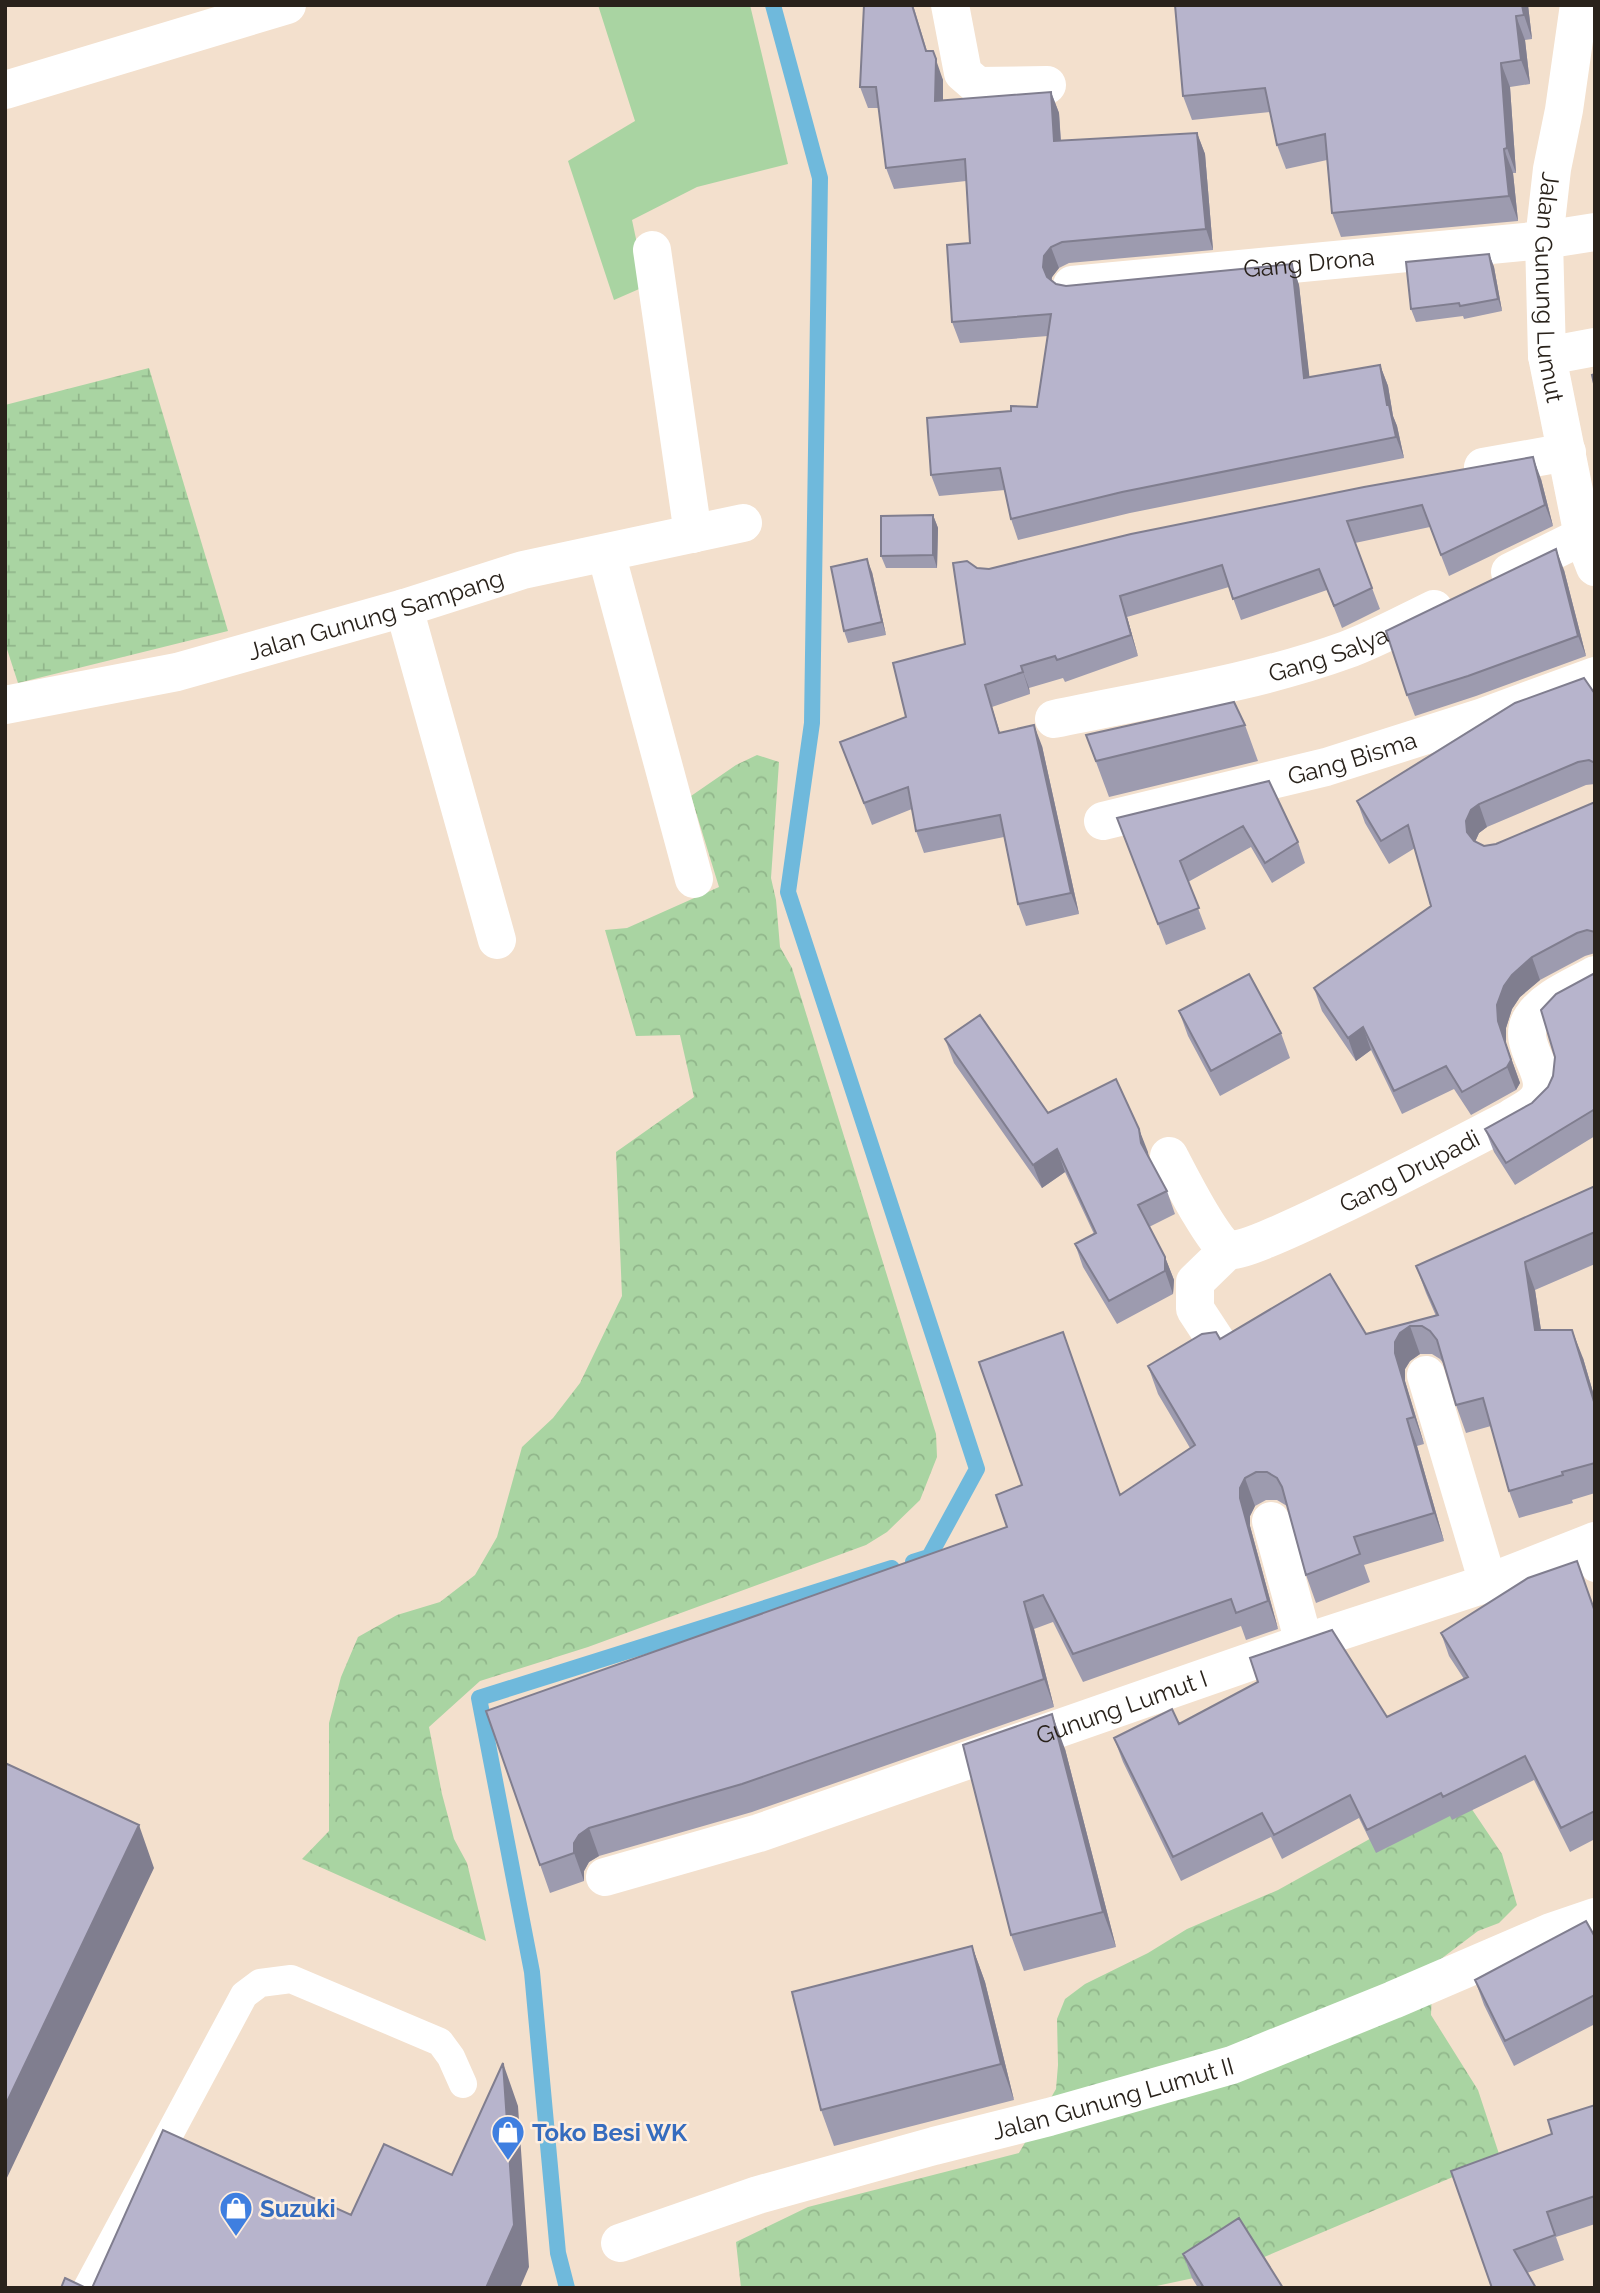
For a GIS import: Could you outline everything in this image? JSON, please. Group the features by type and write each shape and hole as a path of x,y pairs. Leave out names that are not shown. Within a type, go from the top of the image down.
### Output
{"street":[{"path":"5,90 287,5"},
{"path":"950,5 963,73 969,80 978,86 1047,85"},
{"name":"Jalan Gunung Lumut","path":"1584,13 1552,169 1544,240 1547,356 1567,452 1591,546"},
{"name":"Gang Drona","path":"1072,285 1544,240 1595,232"},
{"path":"652,250 693,534"},
{"path":"1547,356 1595,347"},
{"path":"1447,473 1567,452"},
{"name":"Jalan Gunung Sampang","path":"5,705 177,672 404,608 523,569 743,523"},
{"name":"Gang Salya","path":"1054,719 1224,683 1348,649 1471,591 1591,546"},
{"path":"606,553 694,879"},
{"path":"404,608 497,940"},
{"name":"Gang Bisma","path":"1103,821 1326,767 1483,717 1595,676"},
{"name":"Gang Drupadi","path":"1228,1250 1240,1250 1289,1230 1510,1119 1535,1103 1542,1091 1542,1078 1530,1052 1527,1036 1530,1021 1540,1008 1595,975"},
{"path":"1169,1156 1208,1226 1228,1250 1195,1282 1195,1309 1216,1341"},
{"path":"1426,1375 1488,1583"},
{"path":"1271,1521 1304,1643"},
{"name":"Gunung Lumut I","path":"605,1877 759,1833 1304,1643 1592,1551"},
{"name":"Jalan Gunung Lumut II","path":"620,2243 758,2195 1232,2065 1551,1932 1595,1917"}],"lane":[{"path":"87,2288 244,1995 260,1983 290,1979 440,2042 463,2084"}],"green space":[{"path":"598,5 750,5 788,164 697,187 632,220 646,286 614,300 568,161 635,121"},
{"path":"149,368 228,631 18,683 5,643 5,405"},
{"path":"757,755 779,762 771,878 776,900 780,947 792,968 936,1434 937,1457 920,1500 887,1532 866,1545 588,1647 480,1681 429,1727 442,1794 454,1839 467,1863 486,1941 302,1859 329,1831 329,1723 341,1677 358,1637 397,1615 440,1602 475,1575 497,1537 522,1447 553,1418 580,1383 622,1296 616,1152 694,1097 680,1035 636,1036 605,930 627,928 719,887 691,796 736,765"},
{"path":"1465,1799 1502,1854 1517,1905 1499,1923 1478,1931 1433,1965 1431,2015 1478,2090 1500,2157 1236,2269 1147,2288 741,2288 736,2242 808,2207 1019,2153 1056,2089 1057,2019 1065,1999 1085,1984 1148,1953 1187,1929 1278,1890 1393,1826"}],"building":[{"path":"864,5 912,5 926,51 933,51 936,59 935,101 1051,92 1054,141 1197,133 1206,229 1062,242 1051,247 1044,256 1043,267 1047,277 1056,284 1066,286 1292,264 1304,378 1380,365 1396,437 1122,492 1011,519 1000,468 931,475 927,418 1011,411 1011,406 1037,407 1051,314 952,322 947,245 970,243 965,159 886,168 876,87 860,87"},
{"path":"1175,5 1522,5 1524,15 1516,16 1521,60 1501,63 1507,148 1504,149 1509,196 1332,213 1325,134 1277,145 1265,88 1183,96"},
{"path":"1489,254 1498,299 1460,306 1459,303 1411,309 1406,262"},
{"path":"1533,457 1545,505 1441,555 1422,505 1347,521 1372,588 1334,606 1319,569 1233,599 1222,565 1120,596 1131,635 1057,660 1055,656 1021,666 1023,672 985,685 999,733 1034,725 1071,893 1018,904 1000,815 916,831 908,787 864,803 840,742 906,717 893,663 965,644 953,563 967,561 977,568 989,569 1131,534 1364,487"},
{"path":"933,515 933,555 881,556 881,516"},
{"path":"1556,549 1578,636 1407,695 1386,631"},
{"path":"867,559 882,622 844,631 831,567"},
{"path":"1584,678 1595,694 1595,763 1589,760 1578,762 1479,804 1471,810 1466,821 1467,832 1474,841 1484,846 1496,844 1595,802 1595,932 1587,930 1577,933 1532,957 1504,986 1497,1005 1498,1021 1511,1060 1507,1067 1462,1092 1446,1066 1394,1091 1363,1027 1348,1038 1314,988 1431,906 1408,825 1381,841 1357,801 1515,703"},
{"path":"1234,702 1245,725 1096,761 1086,735"},
{"path":"1269,781 1298,842 1265,863 1243,826 1180,861 1199,908 1158,924 1117,818"},
{"path":"1595,973 1595,1109 1506,1163 1485,1129 1532,1103 1548,1087 1553,1076 1555,1057 1541,1010 1556,994"},
{"path":"1249,974 1281,1033 1211,1071 1179,1011"},
{"path":"980,1015 1048,1113 1116,1079 1139,1129 1141,1143 1167,1191 1138,1205 1165,1257 1165,1271 1109,1301 1075,1244 1096,1233 1057,1149 1033,1165 945,1039"},
{"path":"1595,1186 1595,1232 1525,1262 1535,1330 1572,1330 1595,1405 1595,1463 1509,1491 1483,1398 1456,1405 1437,1340 1422,1326 1410,1326 1400,1333 1395,1342 1395,1353 1414,1417 1407,1419 1434,1513 1354,1537 1360,1554 1306,1575 1282,1487 1277,1478 1267,1472 1256,1472 1245,1478 1240,1488 1240,1498 1268,1601 1236,1613 1231,1599 1073,1654 1043,1595 1024,1602 1044,1679 742,1784 589,1828 579,1835 574,1843 574,1853 540,1865 486,1711 1007,1527 996,1495 1022,1485 979,1362 1063,1332 1120,1495 1195,1445 1148,1366 1202,1334 1216,1332 1220,1339 1330,1274 1366,1334 1438,1315 1416,1266"},
{"path":"1577,1561 1595,1612 1595,1811 1561,1828 1525,1756 1443,1797 1441,1793 1367,1830 1350,1795 1274,1835 1262,1813 1173,1857 1114,1738 1172,1709 1179,1724 1258,1682 1250,1658 1332,1630 1387,1717 1468,1677 1441,1633 1528,1578"},
{"path":"1052,1714 1103,1912 1011,1935 963,1745"},
{"path":"5,1763 139,1825 5,2106"},
{"path":"1586,1921 1595,1937 1595,1995 1505,2041 1475,1980"},
{"path":"972,1946 1001,2064 821,2110 792,1992"},
{"path":"503,2063 514,2225 486,2288 92,2288 163,2130 351,2215 384,2144 452,2175"},
{"path":"1595,2105 1595,2196 1547,2212 1555,2235 1514,2250 1536,2288 1492,2288 1451,2171 1552,2134 1548,2120"},
{"path":"1239,2218 1283,2288 1204,2288 1183,2254"},
{"path":"65,2278 86,2288 61,2288"}],"waterway":[{"path":"773,5 820,178 812,723 788,892 977,1469 929,1557 913,1562"},
{"path":"567,2288 558,2253 532,1972 479,1698 892,1568"}],"place":[{"name":"Toko Besi WK","path":"508,2162"},
{"name":"Suzuki","path":"236,2238"}]}
